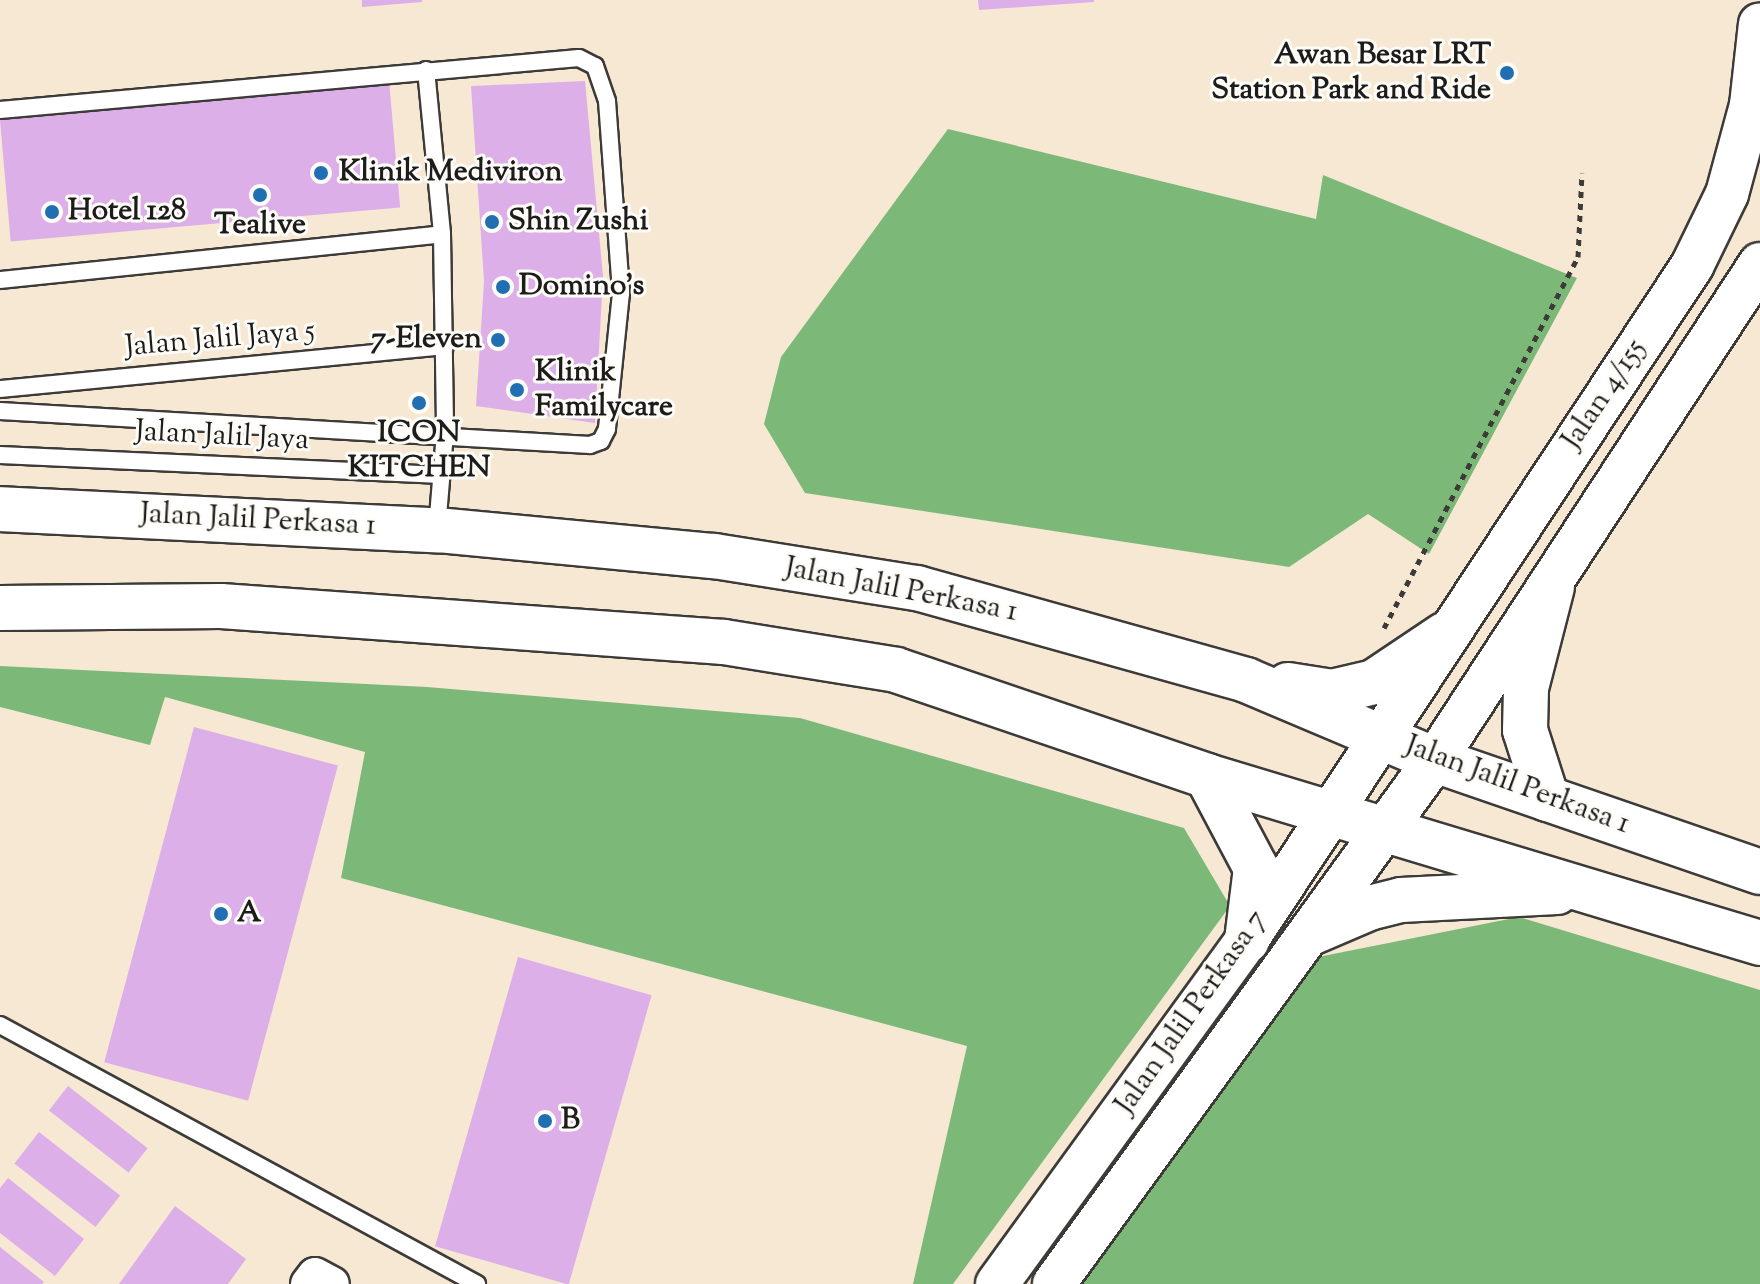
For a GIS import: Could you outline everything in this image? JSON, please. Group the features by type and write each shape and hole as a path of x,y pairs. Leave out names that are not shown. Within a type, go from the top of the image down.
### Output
{"main road":[{"name":"Jalan Jalil Perkasa 1","path":"0,509 437,530 714,556 917,588 1246,680 1435,760 1760,872"},
{"path":"1547,799 1525,730 1526,688 1552,587"},
{"path":"0,608 221,606 724,642 896,670 1207,776 1599,891 1760,943"},
{"path":"1246,680 1332,692 1346,689 1374,682 1444,635"},
{"path":"1207,776 1256,868 1247,940"},
{"path":"1313,932 1401,900 1599,891"}],"street":[{"name":"Jalan 4/155","path":"1379,736 1692,266 1727,194 1751,105 1760,24"},
{"name":"Jalan 4/155","path":"1435,760 1552,587 1760,264"},
{"name":"Jalan Jalil Perkasa 7","path":"997,1284 1247,940 1379,736"},
{"name":"Jalan Jalil Perkasa 7","path":"1054,1284 1313,932 1435,760"}],"lane":[{"path":"0,110 579,58 595,66 607,101 621,293 607,429 601,441 590,445 445,433 0,411"},
{"path":"426,70 442,234 445,346 445,433 437,530"},
{"path":"0,280 442,234"},
{"name":"Jalan Jalil Jaya 5","path":"0,389 445,346"},
{"name":"Jalan Jalil Jaya","path":"0,455 442,475"},
{"path":"0,1025 477,1284"}],"path":[{"path":"1381,633 1578,257 1582,173"}],"green space":[{"path":"948,129 1316,219 1323,175 1577,278 1429,554 1368,514 1289,567 805,493 764,424 781,357"},
{"path":"0,666 427,687 800,718 1184,828 1230,906 953,1284 913,1284 967,1046 341,878 365,752 165,697 150,745 0,707"},
{"path":"1519,917 1760,990 1760,1284 1078,1284 1318,957"}],"building":[{"path":"362,0 422,0 422,2 362,7"},
{"path":"978,0 1094,0 1094,2 979,10"},
{"path":"389,80 400,208 11,242 0,114"},
{"path":"585,81 603,276 595,423 476,406 484,281 471,86"},
{"name":"A","path":"194,727 338,766 248,1101 104,1062"},
{"name":"B","path":"518,957 652,995 569,1284 435,1246"},
{"path":"68,1086 148,1148 129,1173 49,1110"},
{"path":"39,1132 120,1195 96,1227 14,1164"},
{"path":"8,1178 84,1239 55,1276 0,1233 0,1188"},
{"path":"175,1206 246,1259 228,1284 119,1284"},
{"path":"0,1247 44,1282 0,1284"}],"place":[{"name":"Awan Besar LRT Station Park and Ride","path":"1507,73"},
{"name":"Klinik Mediviron","path":"321,173"},
{"name":"Tealive","path":"260,195"},
{"name":"Hotel 128","path":"52,212"},
{"name":"Shin Zushi","path":"492,222"},
{"name":"Domino's","path":"503,287"},
{"name":"7-Eleven","path":"498,340"},
{"name":"Klinik Familycare","path":"517,390"},
{"name":"ICON KITCHEN","path":"419,403"},
{"name":"A","path":"221,914"},
{"name":"B","path":"545,1121"}]}
